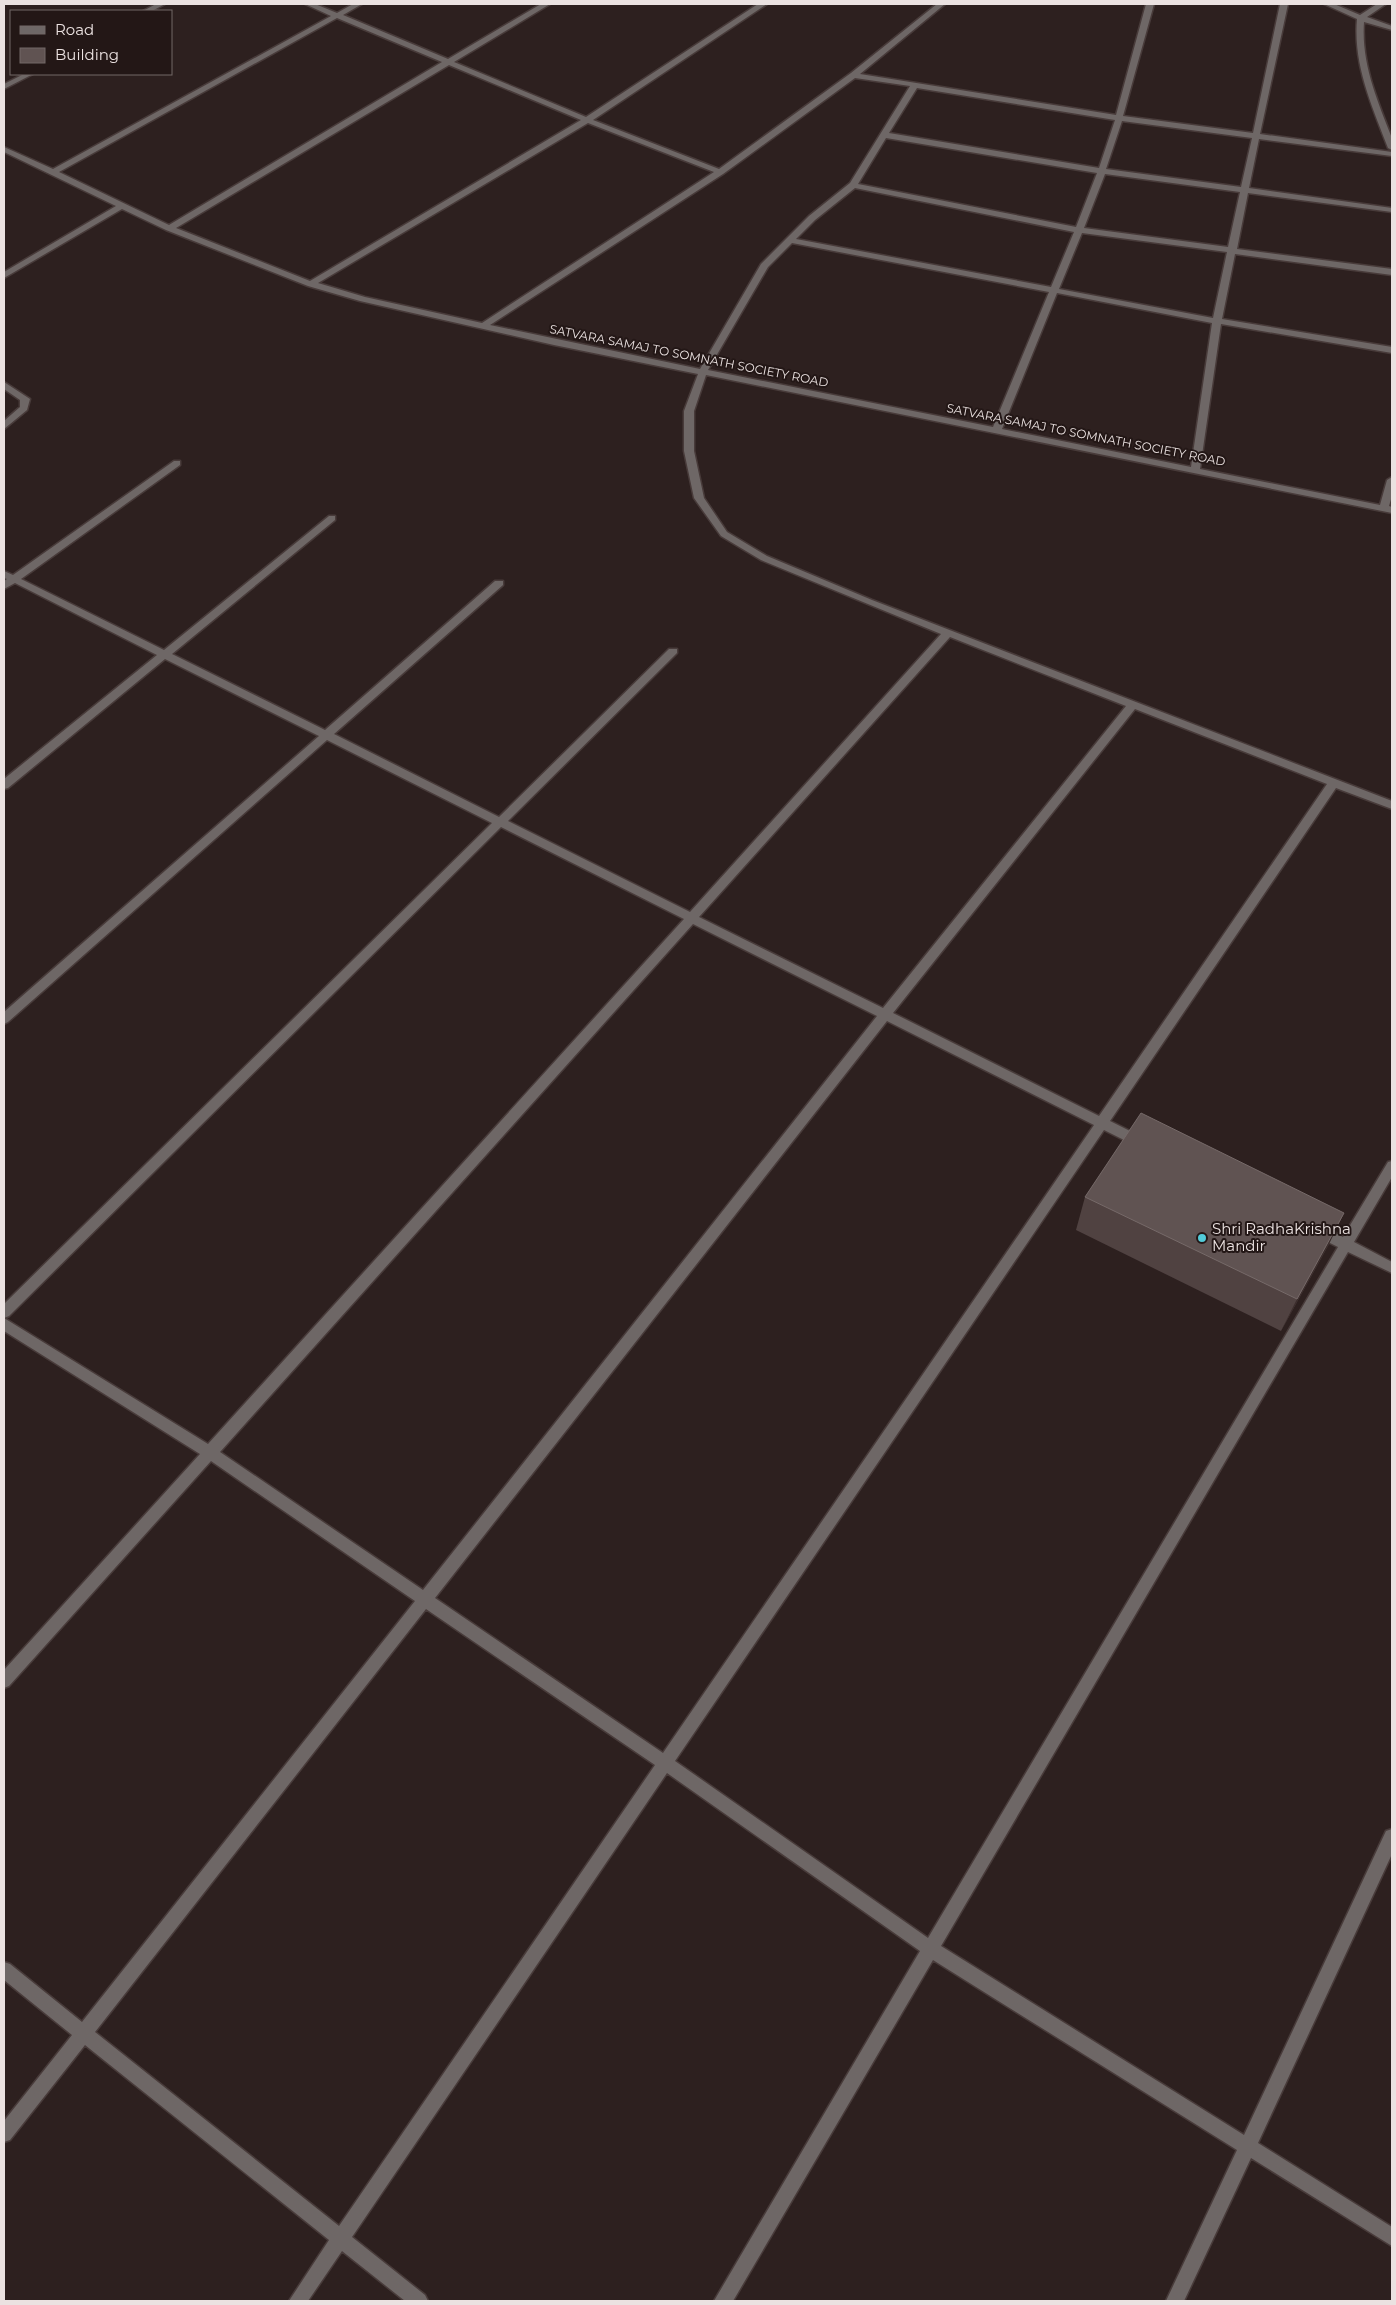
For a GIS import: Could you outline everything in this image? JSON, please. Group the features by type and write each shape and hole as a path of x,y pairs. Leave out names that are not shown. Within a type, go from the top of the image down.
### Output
{"street":[{"path":"149,10 161,4"},
{"path":"309,4 587,120 720,172"},
{"path":"52,173 358,4"},
{"path":"169,228 546,4"},
{"path":"311,284 587,120 763,4"},
{"path":"483,326 720,172 854,75 941,4"},
{"path":"997,430 1102,171 1119,118 1150,4"},
{"path":"1195,470 1217,321 1284,4"},
{"path":"1319,4 1329,5 1360,18 1392,28"},
{"path":"1360,18 1382,4"},
{"path":"1360,18 1358,35 1360,53 1392,148"},
{"path":"4,87 27,75"},
{"path":"854,75 1119,118 1392,154"},
{"path":"915,85 853,185 788,240 764,266 703,371 689,411 689,451 699,498 724,534 764,558 948,633 1392,805"},
{"path":"885,135 1102,171 1244,192 1392,210"},
{"name":"SATVARA SAMAJ TO SOMNATH SOCIETY ROAD","path":"7,153 169,228 311,284 363,299 483,326 1388,509"},
{"path":"853,185 1079,230 1392,272"},
{"path":"4,274 121,206"},
{"path":"788,240 1217,321 1392,350"},
{"path":"4,385 25,399 24,408 4,426"},
{"path":"7,580 177,463"},
{"path":"1388,509 1392,480"},
{"path":"4,785 332,518"},
{"path":"7,580 165,655 1155,1149"},
{"path":"4,1020 499,583"},
{"path":"4,1681 948,633"},
{"path":"4,1312 673,651"},
{"path":"4,2134 885,1014 1133,704"},
{"path":"298,2301 1334,782"},
{"path":"723,2301 1392,1166"},
{"path":"1304,1223 1392,1268"},
{"path":"4,1324 210,1453 665,1763 931,1949 1392,2237"},
{"path":"1175,2301 1392,1837"},
{"path":"4,1970 419,2301"}],"building":[{"name":"Shri RadhaKrishna Mandir","path":"1141,1113 1344,1213 1297,1299 1085,1197"}],"place":[{"name":"Shri RadhaKrishna Mandir","path":"1202,1238"}]}
